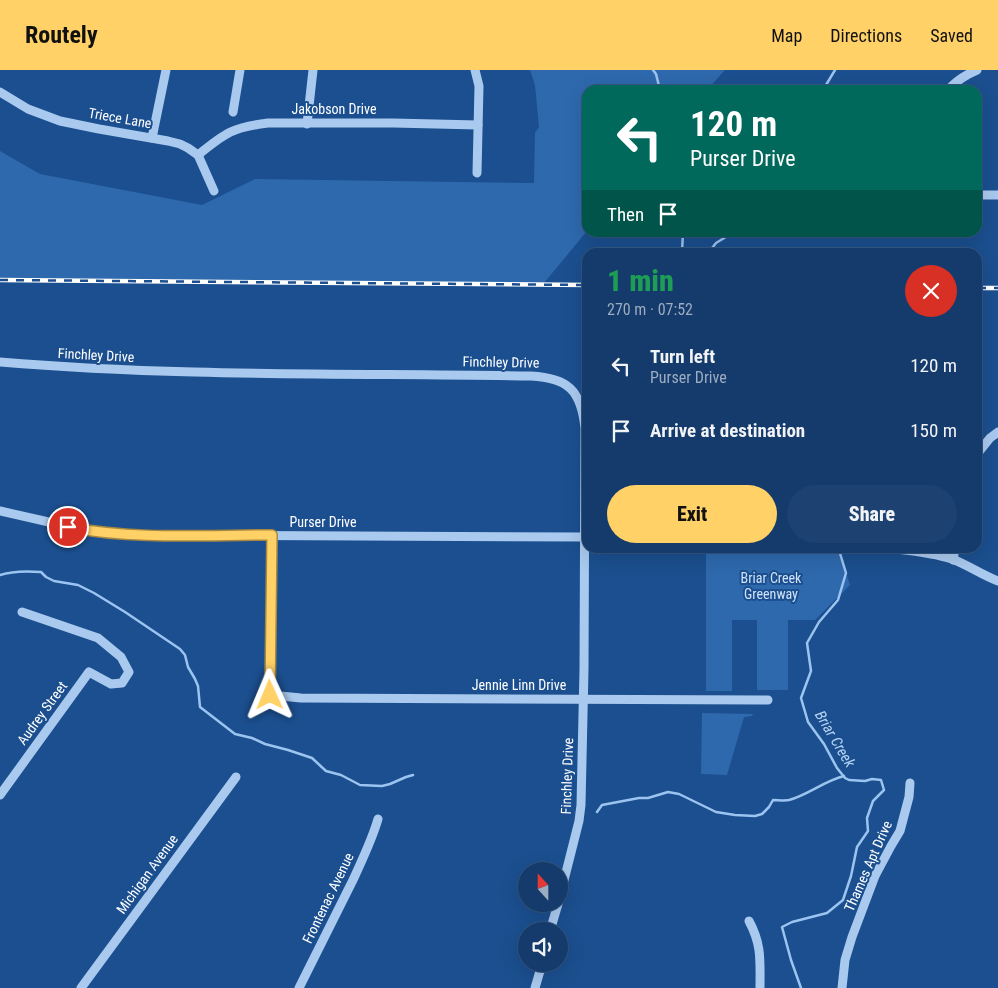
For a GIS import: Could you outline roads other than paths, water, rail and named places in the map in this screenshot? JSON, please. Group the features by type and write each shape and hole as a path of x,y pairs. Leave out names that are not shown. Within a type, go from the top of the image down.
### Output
{"street":[{"path":"152,138 166,70"},
{"path":"232,112 240,70"},
{"path":"307,124 313,70"},
{"path":"474,70 478,86 477,174"},
{"path":"952,85 964,76 977,70"},
{"name":"Triece Lane","path":"0,92 28,109 60,121 180,144 198,155"},
{"name":"Jakobson Drive","path":"198,155 232,130 268,123 478,125"},
{"path":"198,155 214,192"},
{"path":"982,195 998,195"},
{"name":"Finchley Drive","path":"0,362 88,369 170,372 544,376 555,379 571,389 582,408"},
{"path":"982,448 998,432"},
{"name":"Purser Drive","path":"0,511 68,527 145,535 582,537"},
{"name":"Jennie Linn Drive","path":"272,535 270,695 301,698 768,700"},
{"name":"Finchley Drive","path":"568,863 579,821 581,805 586,553"},
{"path":"926,553 953,560 998,581"},
{"path":"953,560 954,553"},
{"name":"Audrey Street","path":"0,795 89,672 111,684 122,682 129,672 121,657 98,638 22,612"},
{"name":"Michigan Avenue","path":"80,988 236,776"},
{"name":"Thames Apt Drive","path":"842,988 845,960 852,937 875,876 900,831 909,796 910,783"},
{"name":"Frontenac Avenue","path":"299,988 370,844 378,819"},
{"path":"749,921 760,955 760,988"},
{"path":"535,988 540,972"}],"waterway":[{"path":"653,70 659,85"},
{"name":"Briar Creek","path":"826,85 835,70"},
{"path":"682,248 683,237"},
{"name":"Briar Creek","path":"712,248 726,237"},
{"name":"Briar Creek","path":"801,988 782,927 792,922 827,913 843,900 851,876 857,847 868,831 867,818 873,801 884,790 881,780 872,779 865,781 845,778 808,722 801,698 811,671 807,643 819,622 838,600 846,573 840,553"},
{"path":"0,575 20,572 41,572 54,581 78,585 125,612 180,649 185,655 188,667 198,686 200,707 235,734 312,758 326,771 341,775 360,785 382,786 413,775"},
{"path":"597,812 602,805 648,798 668,792 679,794 716,812 755,816 762,814 773,800 796,798 844,776"}],"railway":[{"path":"0,280 582,285"},
{"path":"982,288 998,288"}],"park label":[{"name":"Briar Creek Greenway","path":"771,586"}]}
